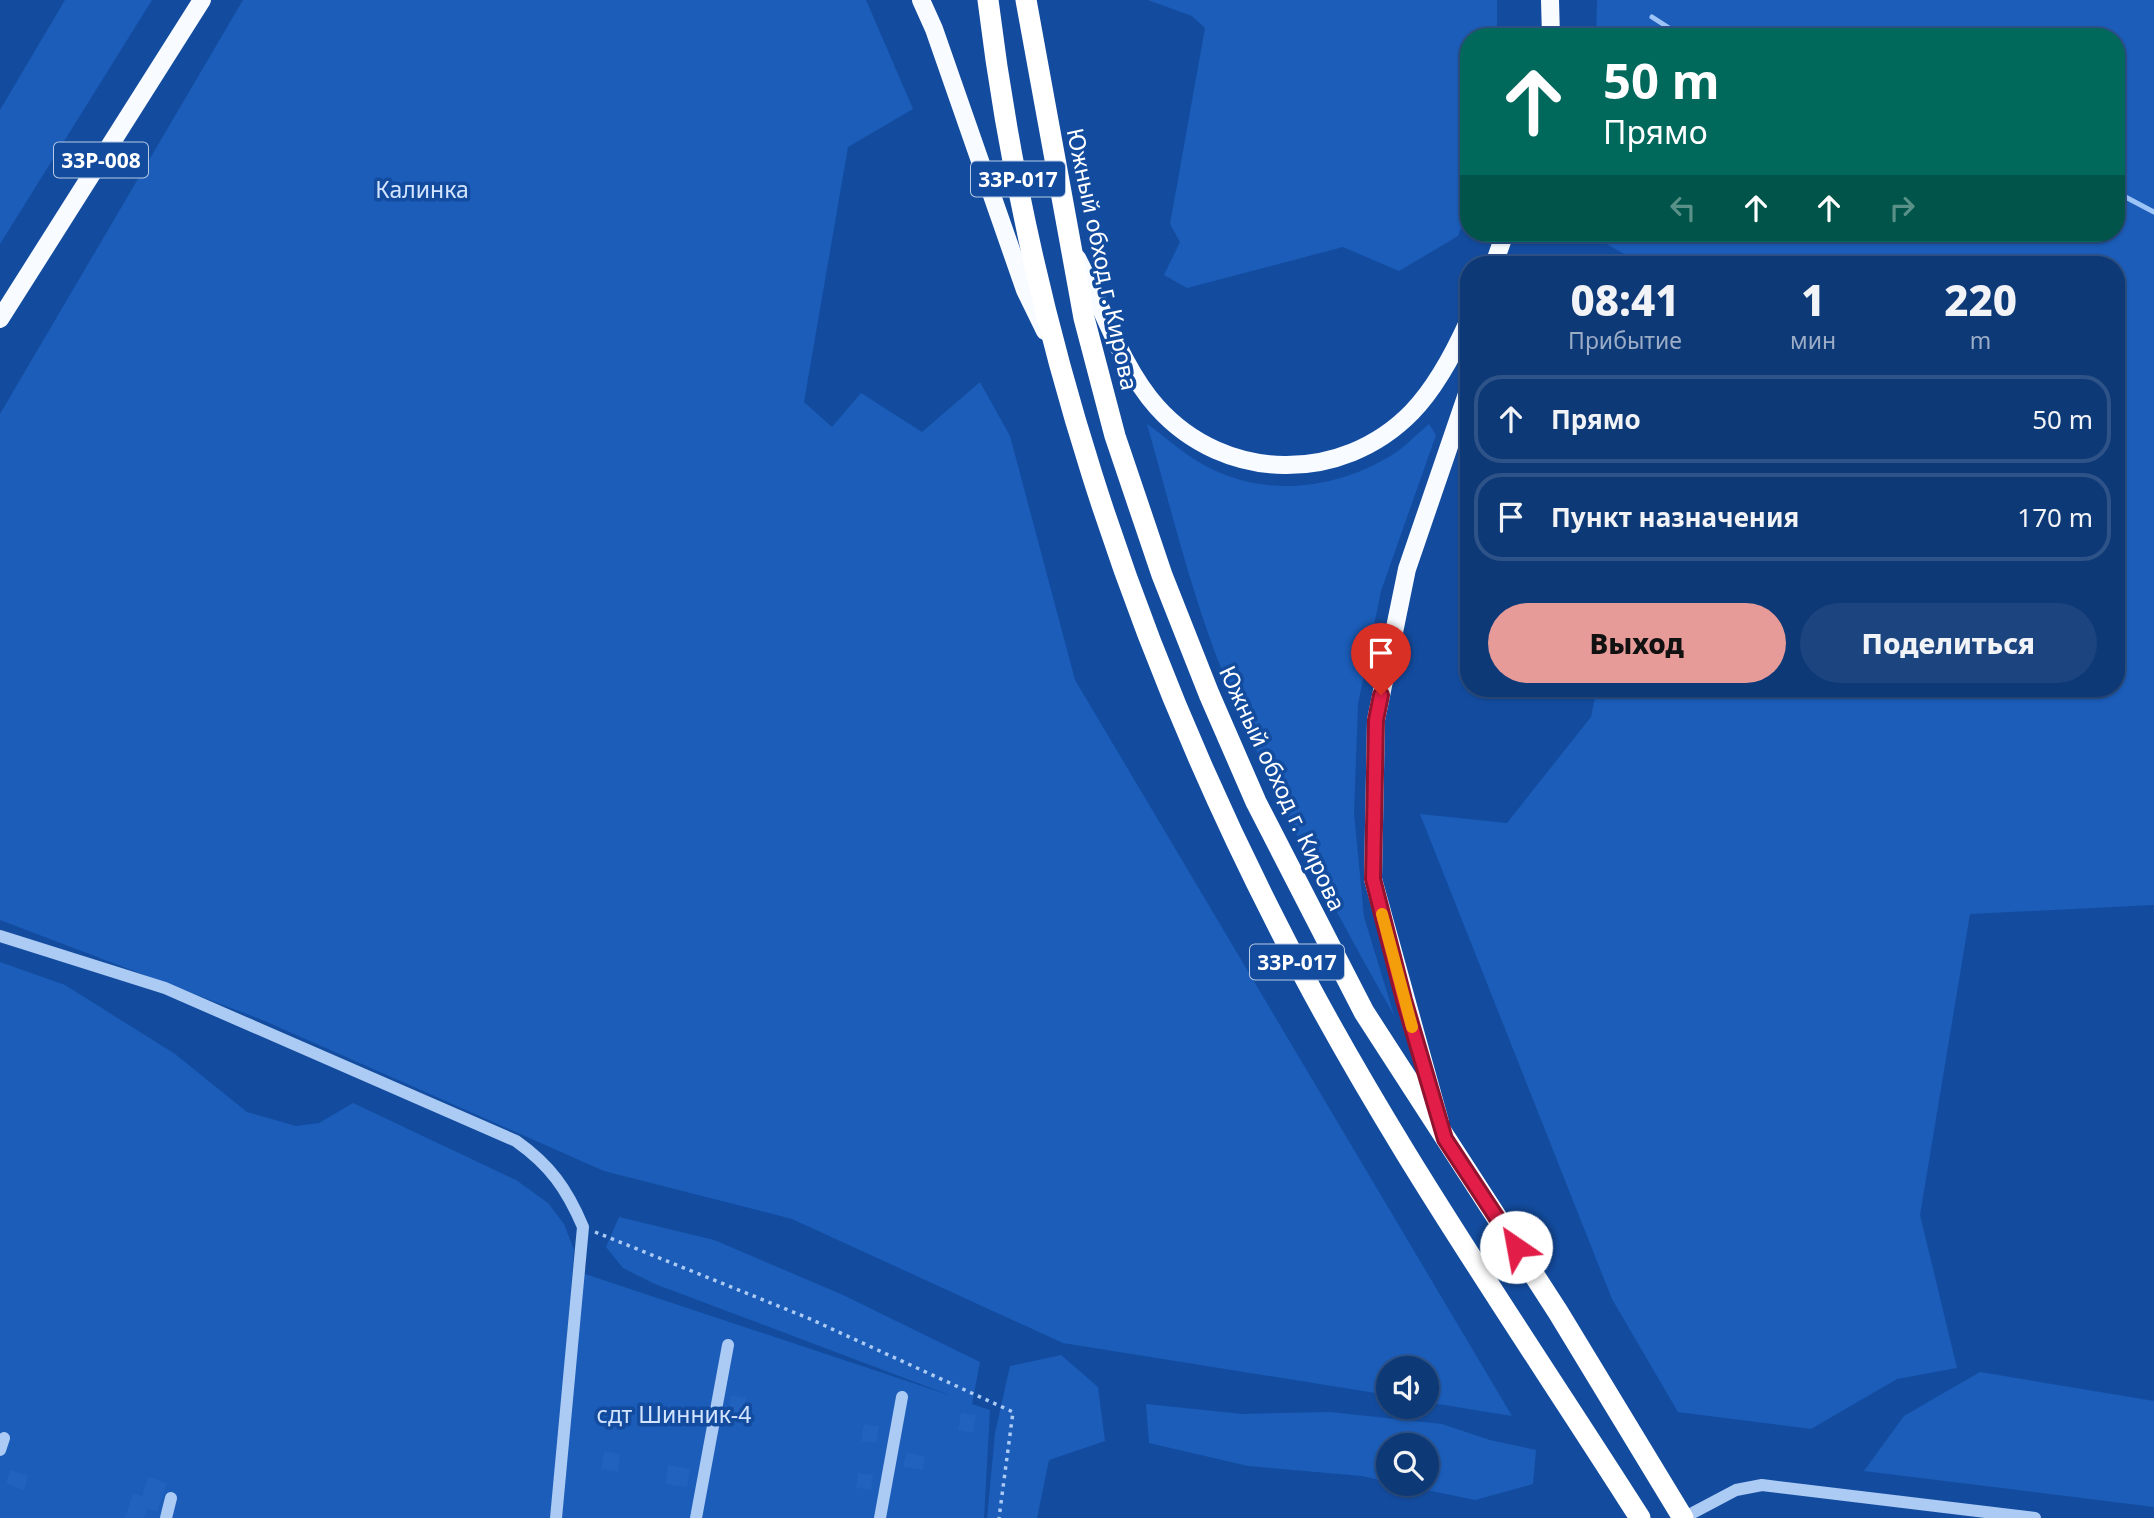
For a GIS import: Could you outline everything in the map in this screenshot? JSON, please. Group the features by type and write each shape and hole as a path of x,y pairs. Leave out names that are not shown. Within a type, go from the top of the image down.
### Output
{"highway":[{"name":"33Р-017","path":"988,0 1018,181 1057,356 1094,480 1144,625 1188,737 1277,924 1337,1036 1421,1174 1640,1518"},
{"name":"Южный обход г. Кирова","path":"1026,0 1084,318 1115,436 1162,575 1209,694 1304,900 1364,1012 1558,1312 1683,1518"}],"main road":[{"name":"33Р-008","path":"0,319 202,0"},
{"path":"921,0 934,29 1026,290 1057,356"},
{"path":"1550,0 1551,28"},
{"path":"1072,247 1122,355 1142,389 1159,409 1181,429 1222,454 1268,466 1317,464 1343,457 1370,445 1393,429 1426,396 1460,336"},
{"path":"1445,1139 1373,879 1376,720 1407,569 1460,414"}],"street":[{"path":"0,936 165,988 516,1141 556,1175 569,1195 583,1227 556,1518"},
{"path":"696,1518 728,1345"},
{"path":"880,1518 902,1397"},
{"path":"1683,1518 1737,1490 1762,1485 1791,1486 2035,1518"},
{"path":"166,1518 172,1498"}],"path":[{"path":"583,1227 808,1318 1013,1412 999,1518"}],"green space":[{"path":"65,0 152,0 0,244 0,110"},
{"name":"Калинка","path":"243,0 866,0 913,109 848,147 804,402 832,427 861,393 922,432 980,382 1010,436 1075,680 1512,1416 1439,1404 1439,1356 1376,1356 1376,1393 1063,1343 792,1219 604,1171 260,1019 0,920 0,414"},
{"path":"1148,0 1497,0 1497,28 1460,28 1458,236 1399,271 1343,247 1187,288 1164,275 1180,242 1170,224 1205,28 1192,16"},
{"path":"1597,0 2154,0 2154,905 1970,914 1920,1215 1957,1368 1897,1379 1811,1429 1678,1412 1612,1299 1420,814 1507,823 1591,717 1595,697 2125,697 2125,256 1628,256 1603,242 2125,242 2125,28 1596,28"},
{"path":"1147,424 1188,455 1218,472 1268,485 1293,486 1344,477 1369,467 1392,455 1429,424 1436,435 1381,591 1358,704 1354,813 1364,917 1394,1015 1302,844 1259,757 1221,668 1181,547"},
{"path":"0,962 65,985 175,1054 247,1112 296,1126 319,1123 353,1103 516,1180 548,1203 564,1224 574,1250 550,1518 0,1518"},
{"name":"сдт Шинник-4","path":"619,1217 714,1240 843,1295 980,1362 972,1404 990,1410 984,1518 558,1518 582,1273 952,1396 655,1284 623,1268 606,1247"},
{"path":"1061,1355 1098,1387 1105,1441 1049,1460 1037,1518 987,1518 995,1433 1010,1366"},
{"path":"1980,1372 2154,1401 2154,1507 1864,1471 1904,1416"},
{"path":"1146,1404 1242,1414 1330,1412 1442,1424 1490,1440 1536,1450 1533,1484 1475,1500 1439,1493 1439,1433 1376,1433 1376,1479 1248,1466 1149,1443"}],"building":[{"path":"731,1395 746,1398 743,1413 728,1411"},
{"path":"961,1413 976,1415 973,1433 958,1430"},
{"path":"864,1424 879,1426 876,1443 861,1441"},
{"path":"604,1451 620,1454 618,1472 601,1469"},
{"path":"906,1453 925,1456 923,1470 903,1467"},
{"path":"668,1465 690,1469 687,1487 665,1484"},
{"path":"10,1470 28,1476 24,1490 6,1484"},
{"path":"858,1473 873,1475 871,1490 856,1488"},
{"path":"148,1477 167,1483 157,1512 147,1509 144,1518 125,1518 133,1493 142,1496"}],"waterway":[{"path":"1652,17 1669,28"},
{"path":"2125,197 2154,212"}],"slow traffic":[{"path":"1382,914 1412,1027"}],"route":[{"path":"1381,695 1376,720 1373,879 1404,1000 1445,1139 1516,1247"}]}
